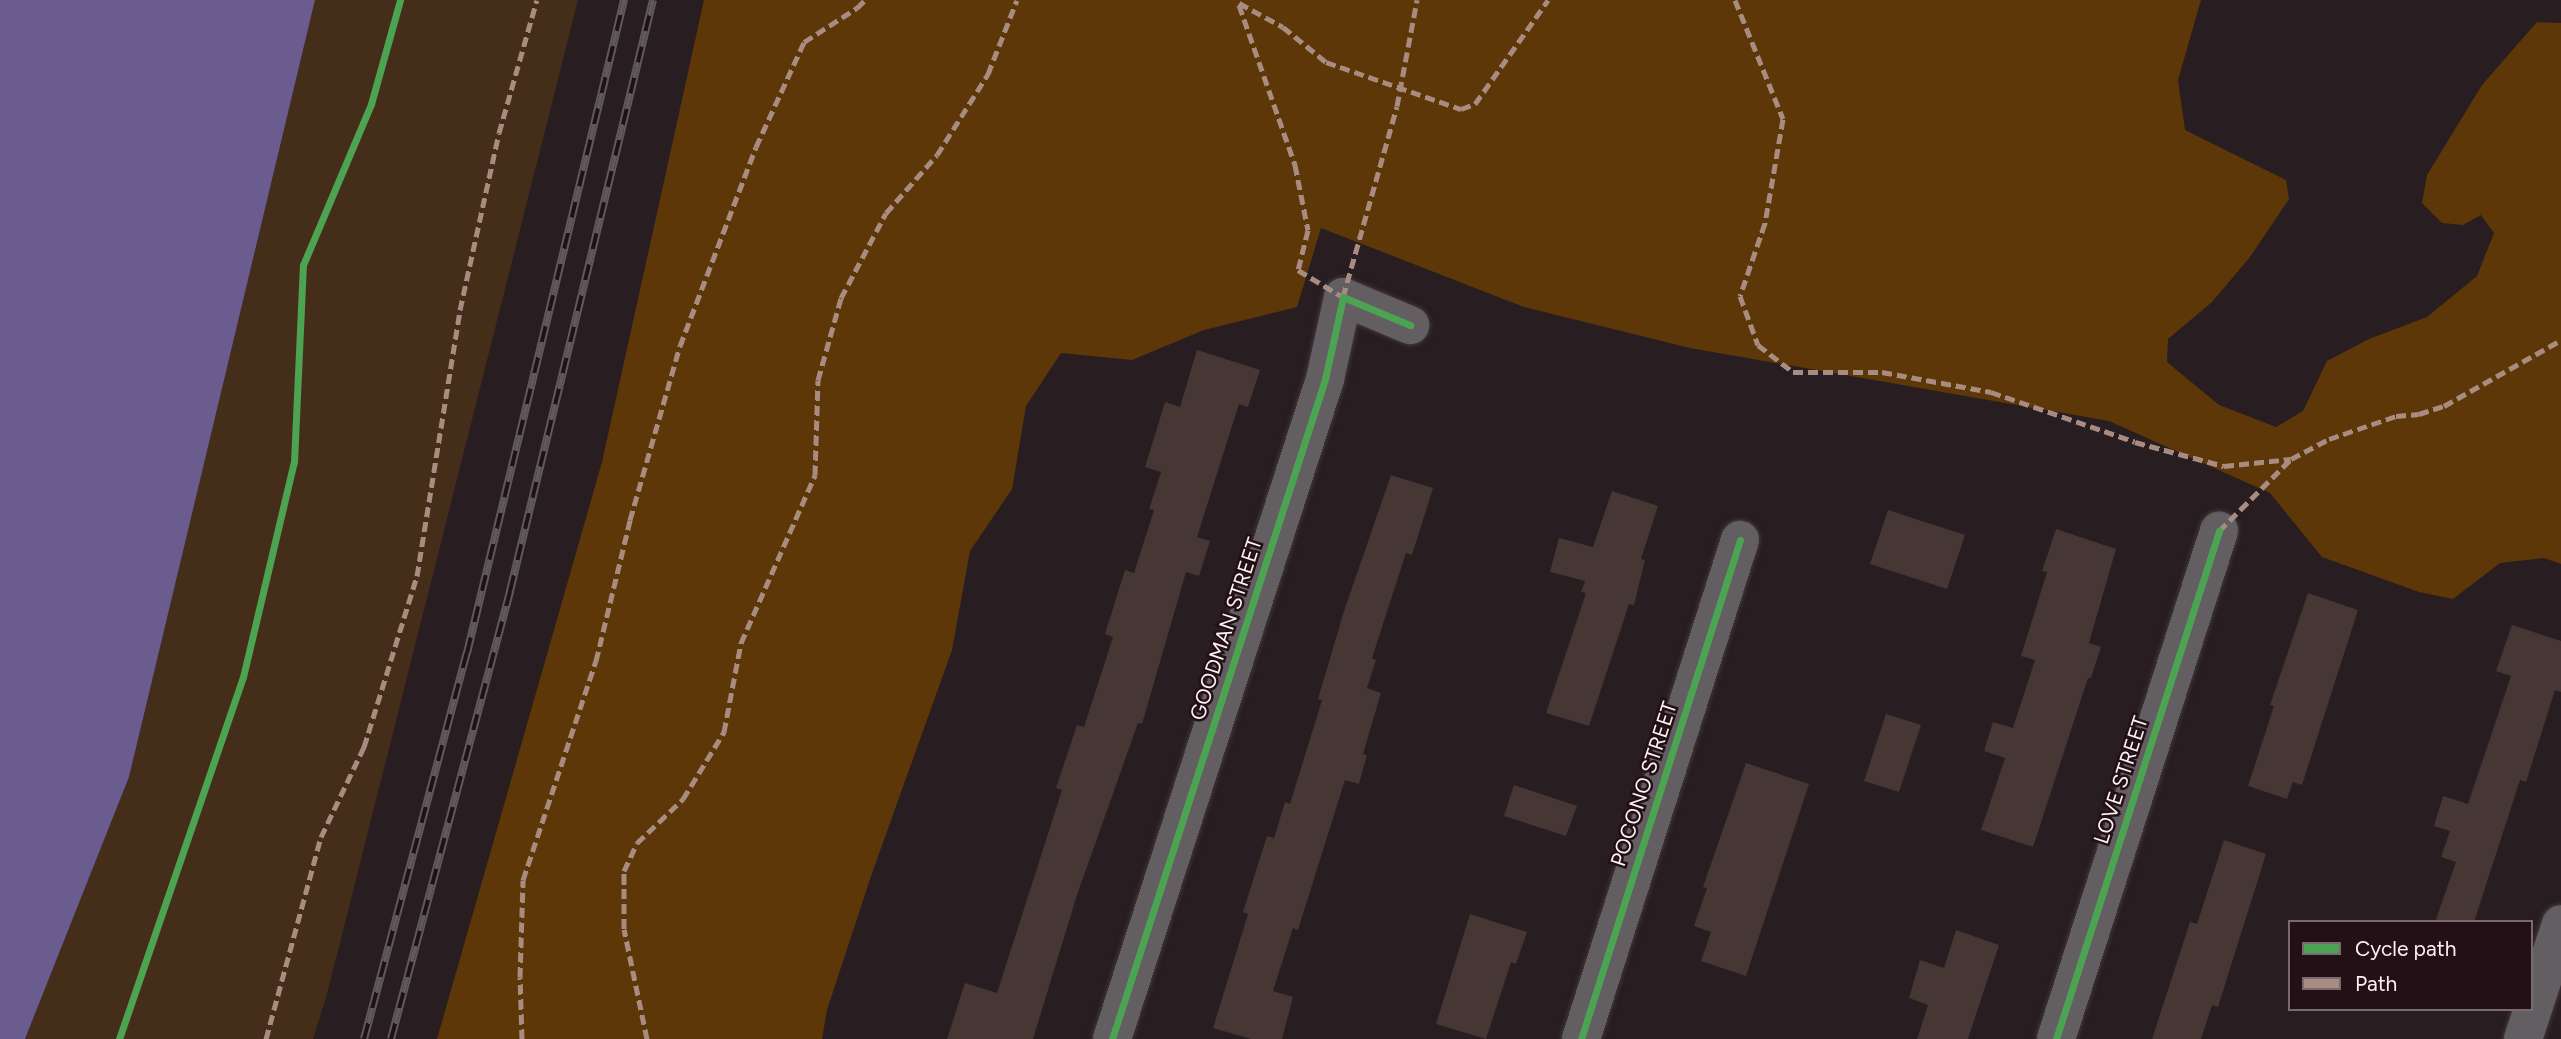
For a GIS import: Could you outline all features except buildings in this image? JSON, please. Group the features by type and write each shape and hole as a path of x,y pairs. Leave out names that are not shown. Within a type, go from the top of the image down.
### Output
{"street":[{"name":"GOODMAN STREET","path":"1112,1039 1325,379 1343,297 1410,325"},
{"name":"LOVE STREET","path":"2056,1039 2219,531"},
{"name":"POCONO STREET","path":"1581,1039 1740,540"},
{"path":"2533,1008 2561,923"},
{"path":"2523,1039 2532,1011"}],"shaded area":[{"path":"0,0 315,0 129,777 25,1039 0,1039"},
{"path":"315,0 578,0 327,994 313,1039 25,1039 129,777"},
{"path":"704,0 2201,0 2178,80 2185,130 2286,180 2289,199 2250,257 2212,302 2168,339 2167,362 2219,405 2276,427 2303,411 2327,361 2369,339 2427,317 2477,276 2494,233 2481,215 2463,225 2442,223 2422,203 2427,175 2482,85 2537,22 2561,23 2561,564 2544,558 2500,563 2453,599 2419,592 2322,557 2270,493 2109,421 1690,348 1524,307 1321,228 1297,307 1204,330 1132,360 1061,353 1026,406 1012,489 970,551 952,650 871,876 827,1010 822,1039 437,1039 602,462"}],"railway":[{"path":"364,1039 467,653 624,0"},
{"path":"391,1039 510,591 653,0"}],"marked path":[{"path":"266,1039 321,837 364,747 417,576 460,310 499,133 537,0"},
{"path":"522,1039 520,977 523,880 596,661 630,520 680,346 756,147 804,42 865,0"},
{"path":"647,1039 624,929 624,871 637,843 683,799 724,732 741,643 815,475 818,380 841,298 886,213 937,155 988,74 1017,0"},
{"path":"1239,5 1295,165 1308,230 1298,270 1343,297 1397,106 1417,0"},
{"path":"1239,3 1283,27 1326,62 1461,109 1475,104 1548,0"},
{"path":"1735,0 1783,119 1765,223 1740,296 1758,345 1793,372 1882,372 1991,392 2135,442 2224,466 2291,459"},
{"path":"2219,531 2291,459 2329,439 2396,416 2419,414 2444,406 2561,340"}],"cycle path":[{"path":"119,1039 243,677 294,462 303,265 371,104 400,0"},
{"path":"1112,1039 1325,379 1343,297 1410,325"},
{"path":"2056,1039 2219,531"},
{"path":"1581,1039 1740,540"}]}
